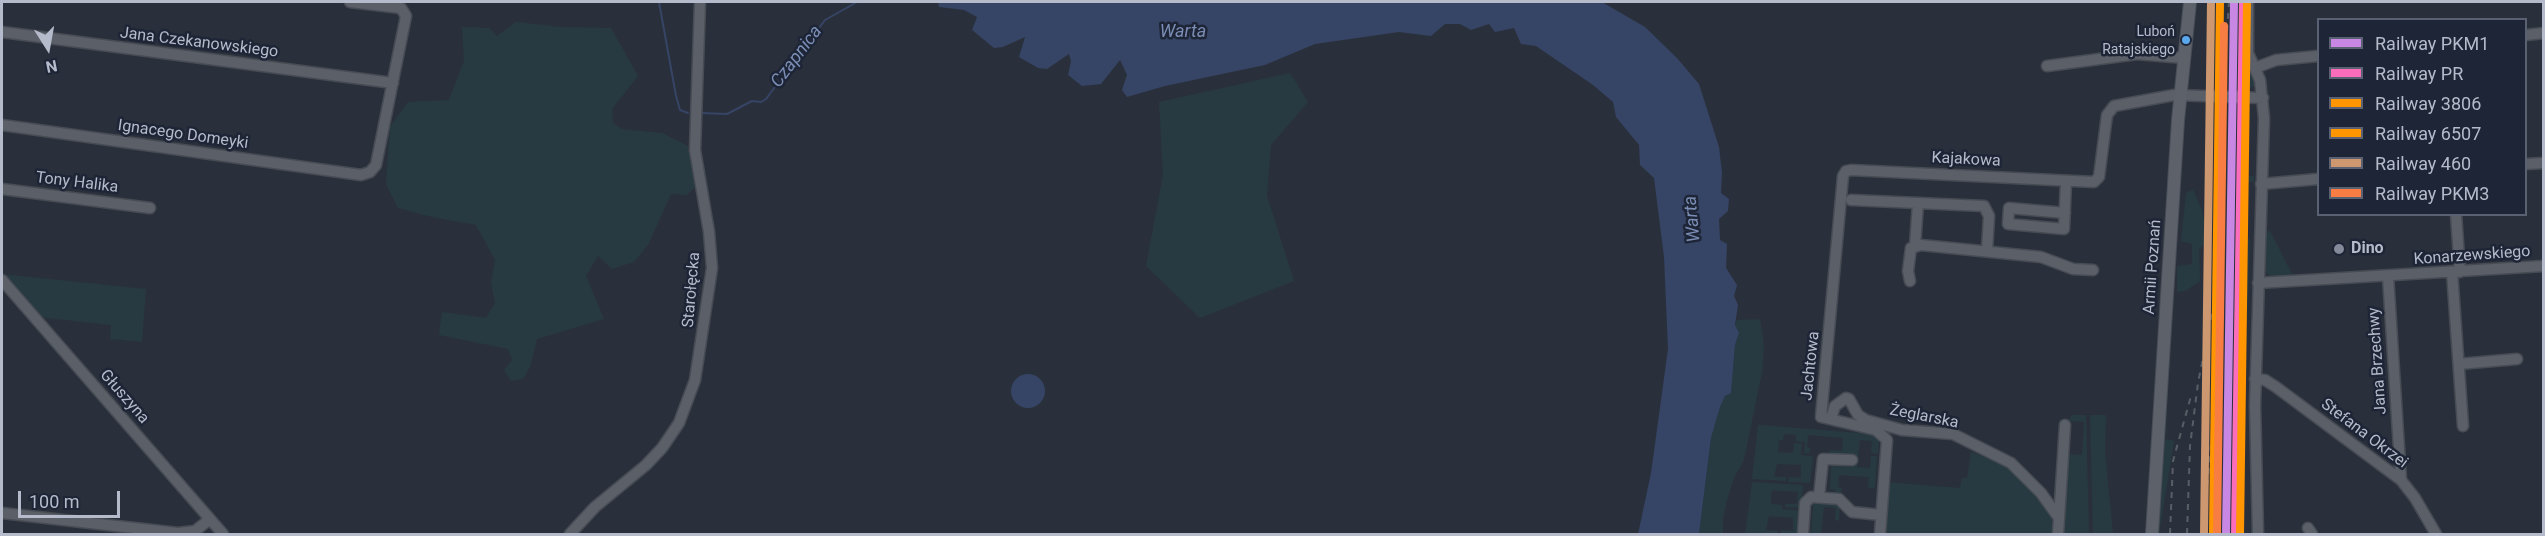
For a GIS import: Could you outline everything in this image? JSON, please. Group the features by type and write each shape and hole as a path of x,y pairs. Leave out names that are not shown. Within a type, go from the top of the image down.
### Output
{"main road":[{"name":"Armii Poznań","path":"2152,534 2180,95 2190,2"}],"street":[{"path":"350,2 401,8 406,13 393,83"},
{"name":"Starołęcka","path":"570,534 662,448 684,412 695,380 712,259 695,144 700,2"},
{"path":"2248,2 2248,53 2255,68 2263,98 2264,118 2255,379 2258,534"},
{"name":"Jana Czekanowskiego","path":"2,32 393,83"},
{"path":"2527,34 2544,33"},
{"path":"2048,66 2137,54 2184,58"},
{"path":"2255,68 2277,60 2317,56"},
{"name":"Ignacego Domeyki","path":"2,125 361,175 370,172 376,165 393,83"},
{"path":"2180,95 2263,98"},
{"name":"Kajakowa","path":"1846,171 2097,181 2100,177 2106,118 2110,110 2118,105 2180,95"},
{"path":"2527,164 2544,163"},
{"name":"Jachtowa","path":"1846,171 1843,176 1821,417 1879,431 1887,440 1880,534"},
{"path":"2261,184 2317,180"},
{"path":"2065,213 2009,208 2008,224 2064,229 2065,213 2066,181"},
{"name":"Tony Halika","path":"2,189 150,208"},
{"path":"1851,200 1984,206 1989,216 1987,251"},
{"path":"1915,246 1918,203"},
{"path":"2456,216 2459,364 2463,426"},
{"path":"1910,281 1909,260 1911,248 1915,246 2041,257 2068,268 2093,270"},
{"name":"Konarzewskiego","path":"2258,283 2544,266"},
{"name":"Jana Brzechwy","path":"2388,276 2401,480"},
{"name":"Głuszyna","path":"2,280 223,534"},
{"path":"2459,364 2517,359"},
{"name":"Stefana Okrzei","path":"2255,379 2265,380 2276,387 2401,480 2415,498 2436,534"},
{"name":"Żeglarska","path":"1831,418 1834,406 1846,398 1849,399 1858,415 1866,420 1897,429 1953,434 2011,463 2041,493 2059,518"},
{"path":"2058,534 2065,425"},
{"path":"1819,497 1823,459 1852,460"},
{"path":"1803,534 1805,503 1808,499 1819,497 1839,499 1852,512 1881,515"},
{"path":"2,513 138,531 190,532 201,528 210,519"}],"shaded area":[{"path":"2236,2 2245,2 2256,85 2256,88 2253,86 2244,92 2234,92"},
{"path":"516,22 561,27 611,28 638,76 612,109 613,123 622,129 662,133 688,146 695,187 687,195 671,194 648,245 634,262 612,269 598,256 586,276 604,319 537,339 530,367 523,379 511,381 504,370 512,360 508,349 439,335 442,312 486,318 495,303 491,282 495,260 476,225 398,208 386,184 390,127 408,102 449,100 464,61 462,27 489,28 497,36"},
{"path":"1290,73 1308,102 1271,145 1267,196 1294,281 1200,318 1146,266 1163,175 1159,102"},
{"path":"2238,176 2254,176 2254,182 2241,182 2246,238 2250,239 2246,351 2238,361 2237,400 2234,405"},
{"path":"2193,190 2202,210 2205,225 2213,231 2209,241 2199,249 2200,281 2185,291 2177,292 2177,266 2192,264 2192,244 2181,241 2186,193"},
{"path":"2269,230 2293,276 2270,277 2266,272 2266,234"},
{"path":"2,274 146,289 142,342 110,339 111,325 39,317 2,277"},
{"path":"1760,319 1764,346 1762,372 1744,460 1734,478 1727,500 1723,518 1723,534 1699,534 1711,438 1720,407 1725,396 1731,393 1735,345 1739,333 1735,325 1737,320"},
{"path":"2169,371 2165,439 2174,441 2159,534 2157,534 2167,372"},
{"path":"2072,415 2086,415 2089,534 2060,534 2067,454 2082,455 2084,422 2069,421 2065,424"},
{"path":"2090,415 2106,415 2105,452 2113,534 2093,534"},
{"path":"1758,425 1873,434 1883,441 1879,441 1878,454 1871,453 1872,441 1860,440 1857,467 1870,468 1871,456 1877,456 1875,488 1868,488 1869,477 1839,475 1838,487 1842,488 1841,495 1835,495 1835,490 1830,489 1831,465 1836,465 1837,461 1837,466 1851,467 1852,457 1829,455 1830,450 1842,451 1843,438 1808,435 1807,447 1810,448 1810,453 1804,453 1805,442 1796,441 1796,435 1784,434 1783,440 1779,440 1778,452 1793,453 1794,443 1802,444 1801,455 1813,456 1810,483 1788,482 1789,477 1801,478 1801,465 1777,464 1774,477 1786,477 1786,481 1752,479"},
{"path":"1971,452 2009,466 2051,514 2054,534 1883,534 1887,482 1960,488 1962,478 1967,478"},
{"path":"1752,482 1803,485 1801,508 1785,507 1785,504 1797,504 1798,492 1773,490 1771,493 1771,504 1782,505 1782,509 1801,511 1797,534 1781,533 1781,530 1793,531 1793,518 1769,516 1766,530 1778,531 1777,534 1745,534"},
{"path":"1809,502 1840,503 1839,521 1835,520 1836,508 1824,507 1821,534 1806,533 1811,532 1813,506 1808,505"}],"water":[{"name":"Warta","path":"938,2 1602,2 1645,27 1677,58 1699,84 1719,147 1722,172 1721,193 1729,199 1728,211 1719,219 1720,240 1727,244 1726,268 1737,285 1734,296 1738,305 1735,325 1739,333 1735,345 1731,393 1725,396 1720,407 1711,438 1699,534 1638,534 1651,473 1668,349 1664,257 1654,178 1640,165 1639,145 1616,117 1613,102 1593,85 1536,46 1521,44 1514,28 1495,32 1489,24 1471,30 1460,24 1445,24 1431,36 1399,32 1315,44 1265,65 1165,86 1127,97 1122,90 1127,75 1120,60 1101,84 1082,86 1068,75 1071,61 1069,54 1047,69 1038,68 1019,57 1025,37 1003,47 994,48 972,30 977,17 964,10 939,7"},
{"path":"1028,374 1040,379 1045,391 1040,403 1028,408 1016,403 1011,391 1016,379"}],"waterway":[{"name":"Czapnica","path":"659,2 676,96 680,110 688,113"},
{"name":"Czapnica","path":"701,113 727,114 752,101 761,102 766,99 825,20 857,2"}],"railway":[{"path":"2203,534 2220,343 2223,92 2229,2"},
{"path":"2187,534 2190,446 2198,383 2213,308"},
{"path":"2170,534 2173,461 2191,396"}],"rail line":[{"name":"460","path":"2204,534 2211,2"},
{"name":"3806","path":"2213,534 2220,2"},
{"name":"PKM1","path":"2226,534 2234,2"},
{"name":"PR","path":"2235,534 2243,2"},
{"name":"6507","path":"2240,534 2247,2"},
{"name":"PKM3","path":"2217,534 2224,26"}],"place":[{"name":"Luboń Ratajskiego","path":"2186,40"},
{"name":"Dino","path":"2339,249"}]}
